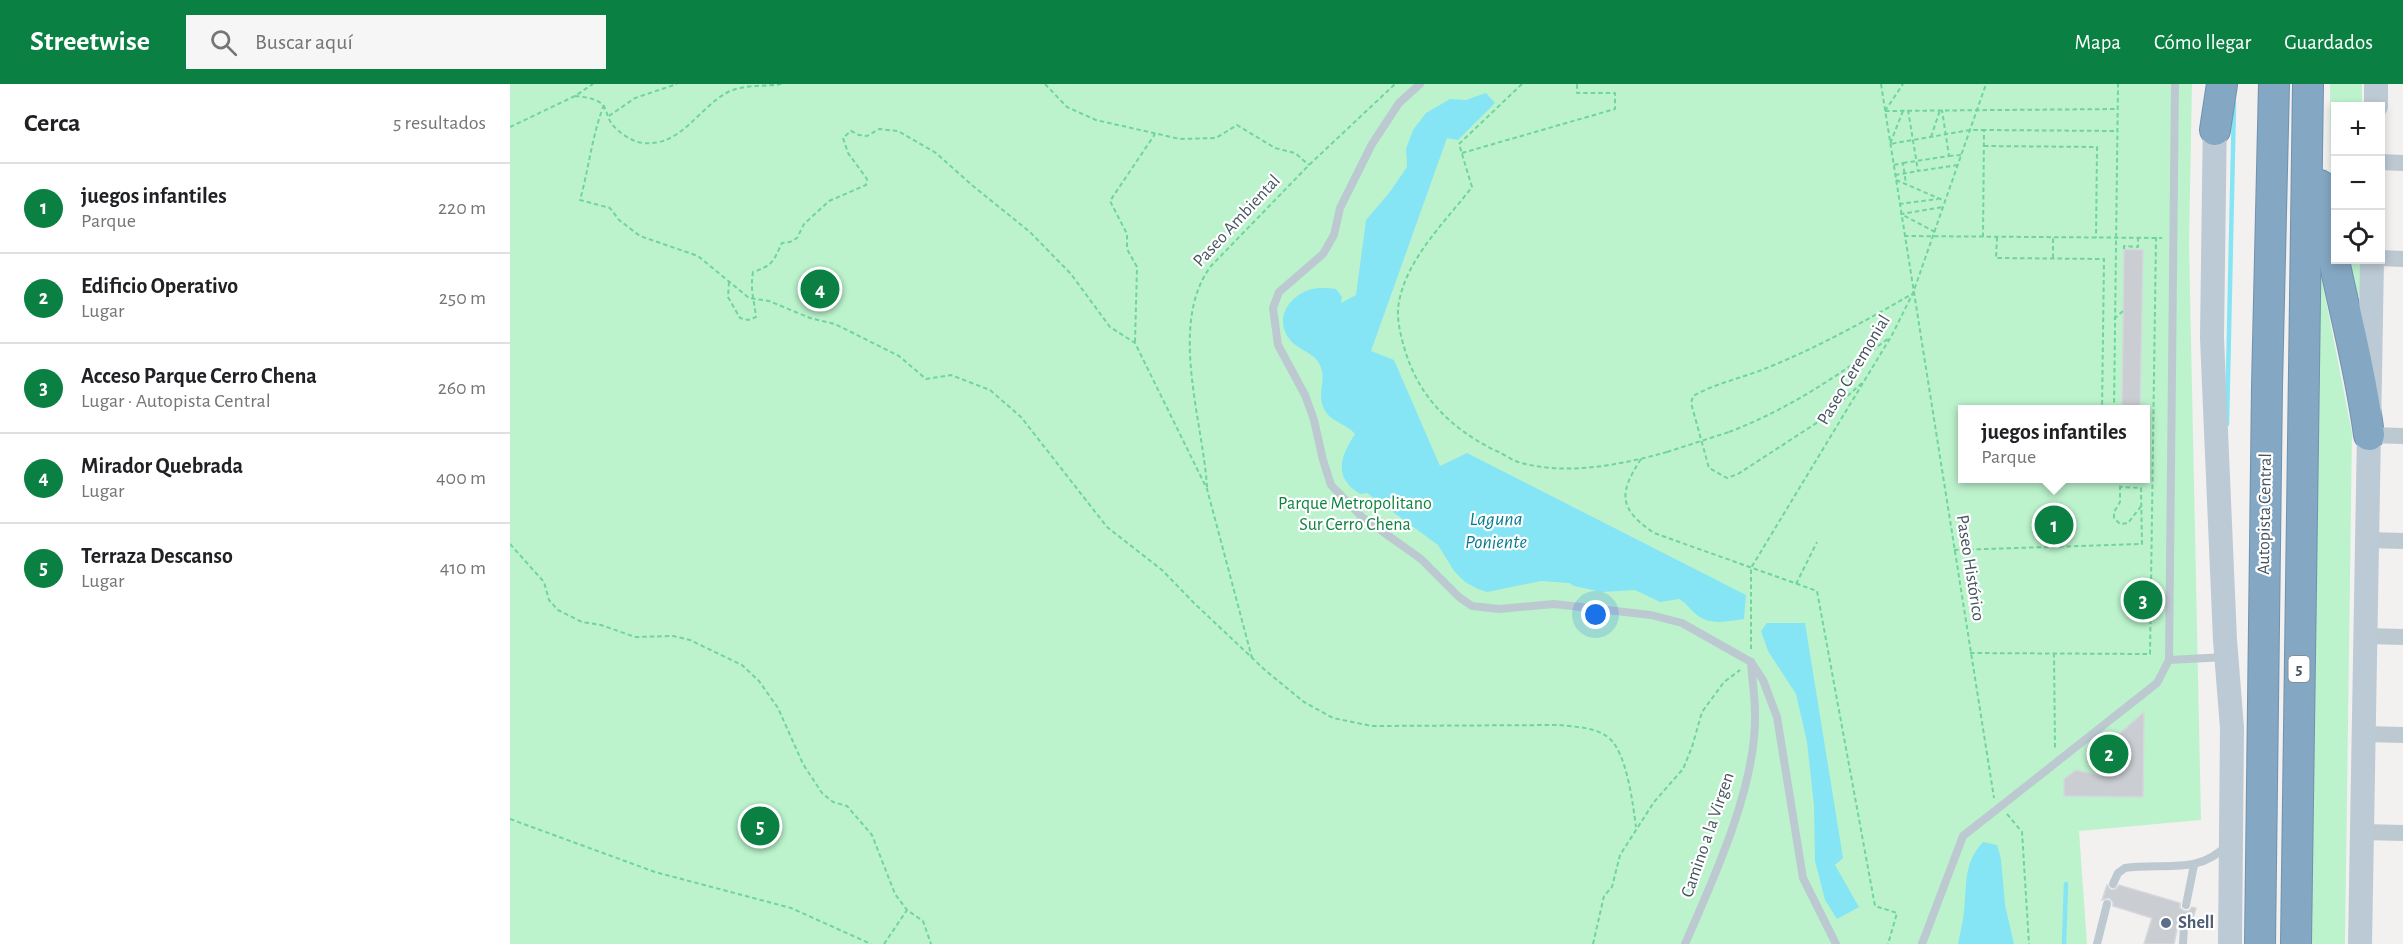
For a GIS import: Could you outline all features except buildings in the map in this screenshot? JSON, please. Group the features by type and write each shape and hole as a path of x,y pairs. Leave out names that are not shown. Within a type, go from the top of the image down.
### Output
{"highway":[{"path":"2215,130 2222,84"},
{"name":"Autopista Central","path":"2260,944 2267,397 2274,84"},
{"path":"2308,89 2325,221 2355,346 2369,435"},
{"name":"Autopista Central","path":"2296,944 2308,89"}],"main road":[{"path":"2216,84 2212,338 2226,657 2232,728 2230,944"},
{"path":"2376,84 2376,102"},
{"path":"2360,944 2372,264"}],"street":[{"path":"2385,162 2403,163"},
{"path":"2385,258 2403,259"},
{"path":"2369,435 2403,436"},
{"path":"2367,540 2403,541"},
{"path":"2366,636 2403,637"},
{"path":"2364,735 2403,735"},
{"path":"2362,832 2403,834"}],"lane":[{"path":"1420,84 1399,103 1372,144 1340,208 1334,235 1323,254 1279,292 1273,308 1278,345 1305,395 1331,485 1362,517 1421,559 1459,597 1472,606 1498,609 1554,604 1651,615 1682,623 1751,662 1763,680 1777,717 1803,878 1836,944"},
{"path":"1922,944 1963,836 2157,683 2169,660 2175,84"},
{"path":"2169,660 2226,657"},
{"name":"Camino a la Virgen","path":"1686,944 1719,866 1743,790 1752,744 1755,713 1751,662"},
{"path":"2113,884 2118,873 2125,868 2194,865 2211,858 2231,838"},
{"path":"2186,905 2194,865"},
{"path":"2097,944 2107,904"},
{"path":"2184,927 2184,944"}],"path":[{"path":"510,127 575,96 593,84"},
{"path":"608,116 635,98 677,84"},
{"path":"575,96 596,100 604,105 611,124 627,137 642,143 664,141 678,135 727,93 742,87 783,84"},
{"path":"1045,84 1067,107 1096,120 1187,140 1216,138 1237,125 1275,148 1295,153 1309,165"},
{"name":"Paseo Ambiental","path":"1207,489 1205,457 1190,362 1192,311 1200,279 1309,165 1395,84"},
{"path":"1522,84 1460,144 1472,187 1414,262 1399,302 1400,332 1410,369 1428,398 1445,417 1478,441 1518,462 1552,467 1594,467 1641,459 1764,419 1807,396 1892,336"},
{"path":"1462,153 1615,109 1615,93 1576,93 1577,84"},
{"name":"Paseo Histórico","path":"1881,84 1993,798 2022,832 2029,944"},
{"path":"1885,111 1903,84"},
{"name":"Paseo Ceremonial","path":"1751,568 1892,336 1913,293 1986,84"},
{"path":"2114,405 2118,84"},
{"path":"604,105 597,124 591,160 580,200 609,208 640,236 698,256 749,298 769,301 810,318 835,324 899,356 926,379 951,375 990,390 1021,417 1107,527 1162,570 1252,658 1304,702 1333,718 1372,726 1559,725 1588,728 1610,738 1619,754 1632,790 1636,828"},
{"path":"1908,110 1918,171"},
{"path":"1941,110 1949,156"},
{"path":"1931,137 1941,110"},
{"path":"1885,111 2118,110"},
{"path":"1890,144 1903,111"},
{"path":"729,282 728,297 740,318 748,320 756,316 750,289 753,272 765,268 774,261 782,243 797,238 804,224 829,201 866,185 867,178 848,153 843,138 851,130 859,135 867,136 879,129 898,131 936,153 1030,232 1071,274 1110,327 1135,343"},
{"path":"1890,144 1970,130 2117,131"},
{"path":"1983,237 1984,130"},
{"path":"1155,134 1110,201 1127,234 1127,249 1137,267 1135,343 1207,489 1252,658"},
{"path":"1984,146 2097,147 2096,238"},
{"path":"1893,165 1961,155"},
{"path":"1903,163 1906,184"},
{"path":"1895,175 1958,165"},
{"path":"1896,180 1945,201"},
{"path":"1899,204 1940,198"},
{"path":"1920,201 1921,211"},
{"path":"1901,214 1943,207"},
{"path":"1901,214 1935,232"},
{"path":"1904,236 2174,238"},
{"path":"1996,237 1996,258 2104,259 2102,405"},
{"path":"2053,237 2053,259"},
{"path":"1970,653 2150,654 2156,237"},
{"path":"2124,249 2124,246 2138,247 2138,238"},
{"path":"1864,381 1818,422 1738,474 1727,478 1709,468 1691,403 1693,396 1814,348 1913,293"},
{"path":"2114,319 2123,310"},
{"path":"1641,459 1628,479 1625,496 1630,510 1639,523 1654,533 1817,591 1875,906 1897,913 1888,944"},
{"path":"2120,483 2120,502 2114,512 2114,518 2120,524 2128,523 2142,505"},
{"path":"1954,550 2142,544 2141,488 2120,487"},
{"path":"1796,584 1817,542"},
{"path":"510,544 544,582 549,600 558,610 582,622 601,625 635,637 674,636 690,640 742,665 759,681 778,708 803,765 822,793 833,802 847,806 873,834 895,894 907,910 922,921 932,944"},
{"path":"1593,944 1604,896 1612,887 1620,855 1654,802 1683,769 1702,712 1724,682 1751,662 1751,568"},
{"path":"2054,653 2055,764"},
{"path":"510,819 655,872 791,908 871,944"},
{"path":"884,944 907,910"}],"green space":[{"name":"Parque Metropolitano Sur Cerro Chena","path":"510,84 2192,84 2189,244 2201,820 2079,831 2087,944 510,944"},
{"path":"2330,84 2362,84 2362,102 2331,102 2331,201"},
{"path":"2343,264 2360,264 2360,296 2348,292"},
{"path":"2321,275 2352,433 2345,944 2309,944 2318,276"}],"water":[{"name":"Laguna Poniente","path":"1486,93 1495,103 1458,140 1447,138 1371,351 1394,360 1440,466 1467,453 1746,595 1744,619 1708,621 1697,615 1679,599 1660,602 1635,590 1602,592 1569,583 1541,581 1487,592 1478,589 1465,582 1454,571 1438,545 1367,493 1360,494 1346,481 1343,474 1343,459 1355,434 1330,417 1324,409 1321,396 1323,379 1321,367 1314,357 1294,344 1286,334 1283,326 1285,311 1294,299 1312,289 1336,289 1342,297 1341,303 1356,295 1366,220 1407,167 1406,149 1413,130 1426,113 1450,99 1466,100"},
{"path":"1767,623 1805,623 1843,858 1835,865 1859,907 1837,919 1825,900 1815,861 1814,806 1807,742 1796,694 1768,651 1761,631"},
{"path":"1983,842 1997,845 2001,859 2005,905 2014,944 1958,944 1964,916 1969,866"}],"waterway":[{"path":"2227,424 2234,103"},
{"path":"2064,944 2066,884"}],"place":[{"name":"Mirador Quebrada","path":"820,289"},
{"name":"juegos infantiles","path":"2054,525"},
{"name":"Acceso Parque Cerro Chena","path":"2143,600"},
{"name":"Edificio Operativo","path":"2109,754"},
{"name":"Terraza Descanso","path":"760,826"},
{"name":"Shell","path":"2166,923"}]}
